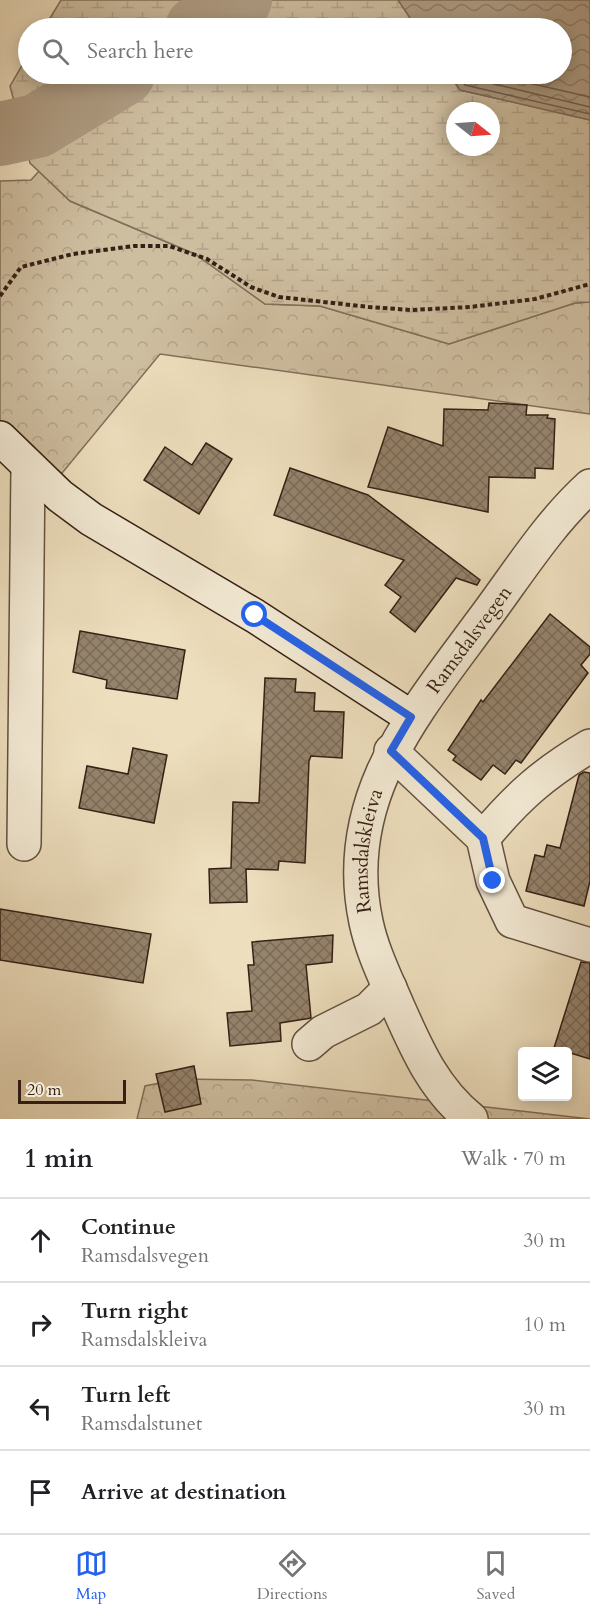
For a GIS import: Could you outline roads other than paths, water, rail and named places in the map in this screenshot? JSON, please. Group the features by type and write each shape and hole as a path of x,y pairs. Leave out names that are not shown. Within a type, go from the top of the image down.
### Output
{"street":[{"path":"0,438 28,467 91,519 255,615 411,717"},
{"path":"24,844 28,467"},
{"name":"Ramsdalsvegen","path":"411,717 540,543 590,486"},
{"name":"Ramsdalskleiva","path":"411,717 391,751 371,801 362,844 360,882 366,923 390,988 418,1051 435,1082 452,1103 471,1119"},
{"path":"483,838 513,802 554,767 590,746"},
{"path":"391,751 483,838 493,881 512,921 590,945"},
{"path":"309,1044 323,1032 369,1009 390,988"}],"water":[{"path":"398,0 590,0 590,120 460,90 456,84 572,84 572,18 410,18"}],"waterway":[{"path":"212,18 240,0"},
{"path":"0,134 37,126 106,84"}]}
